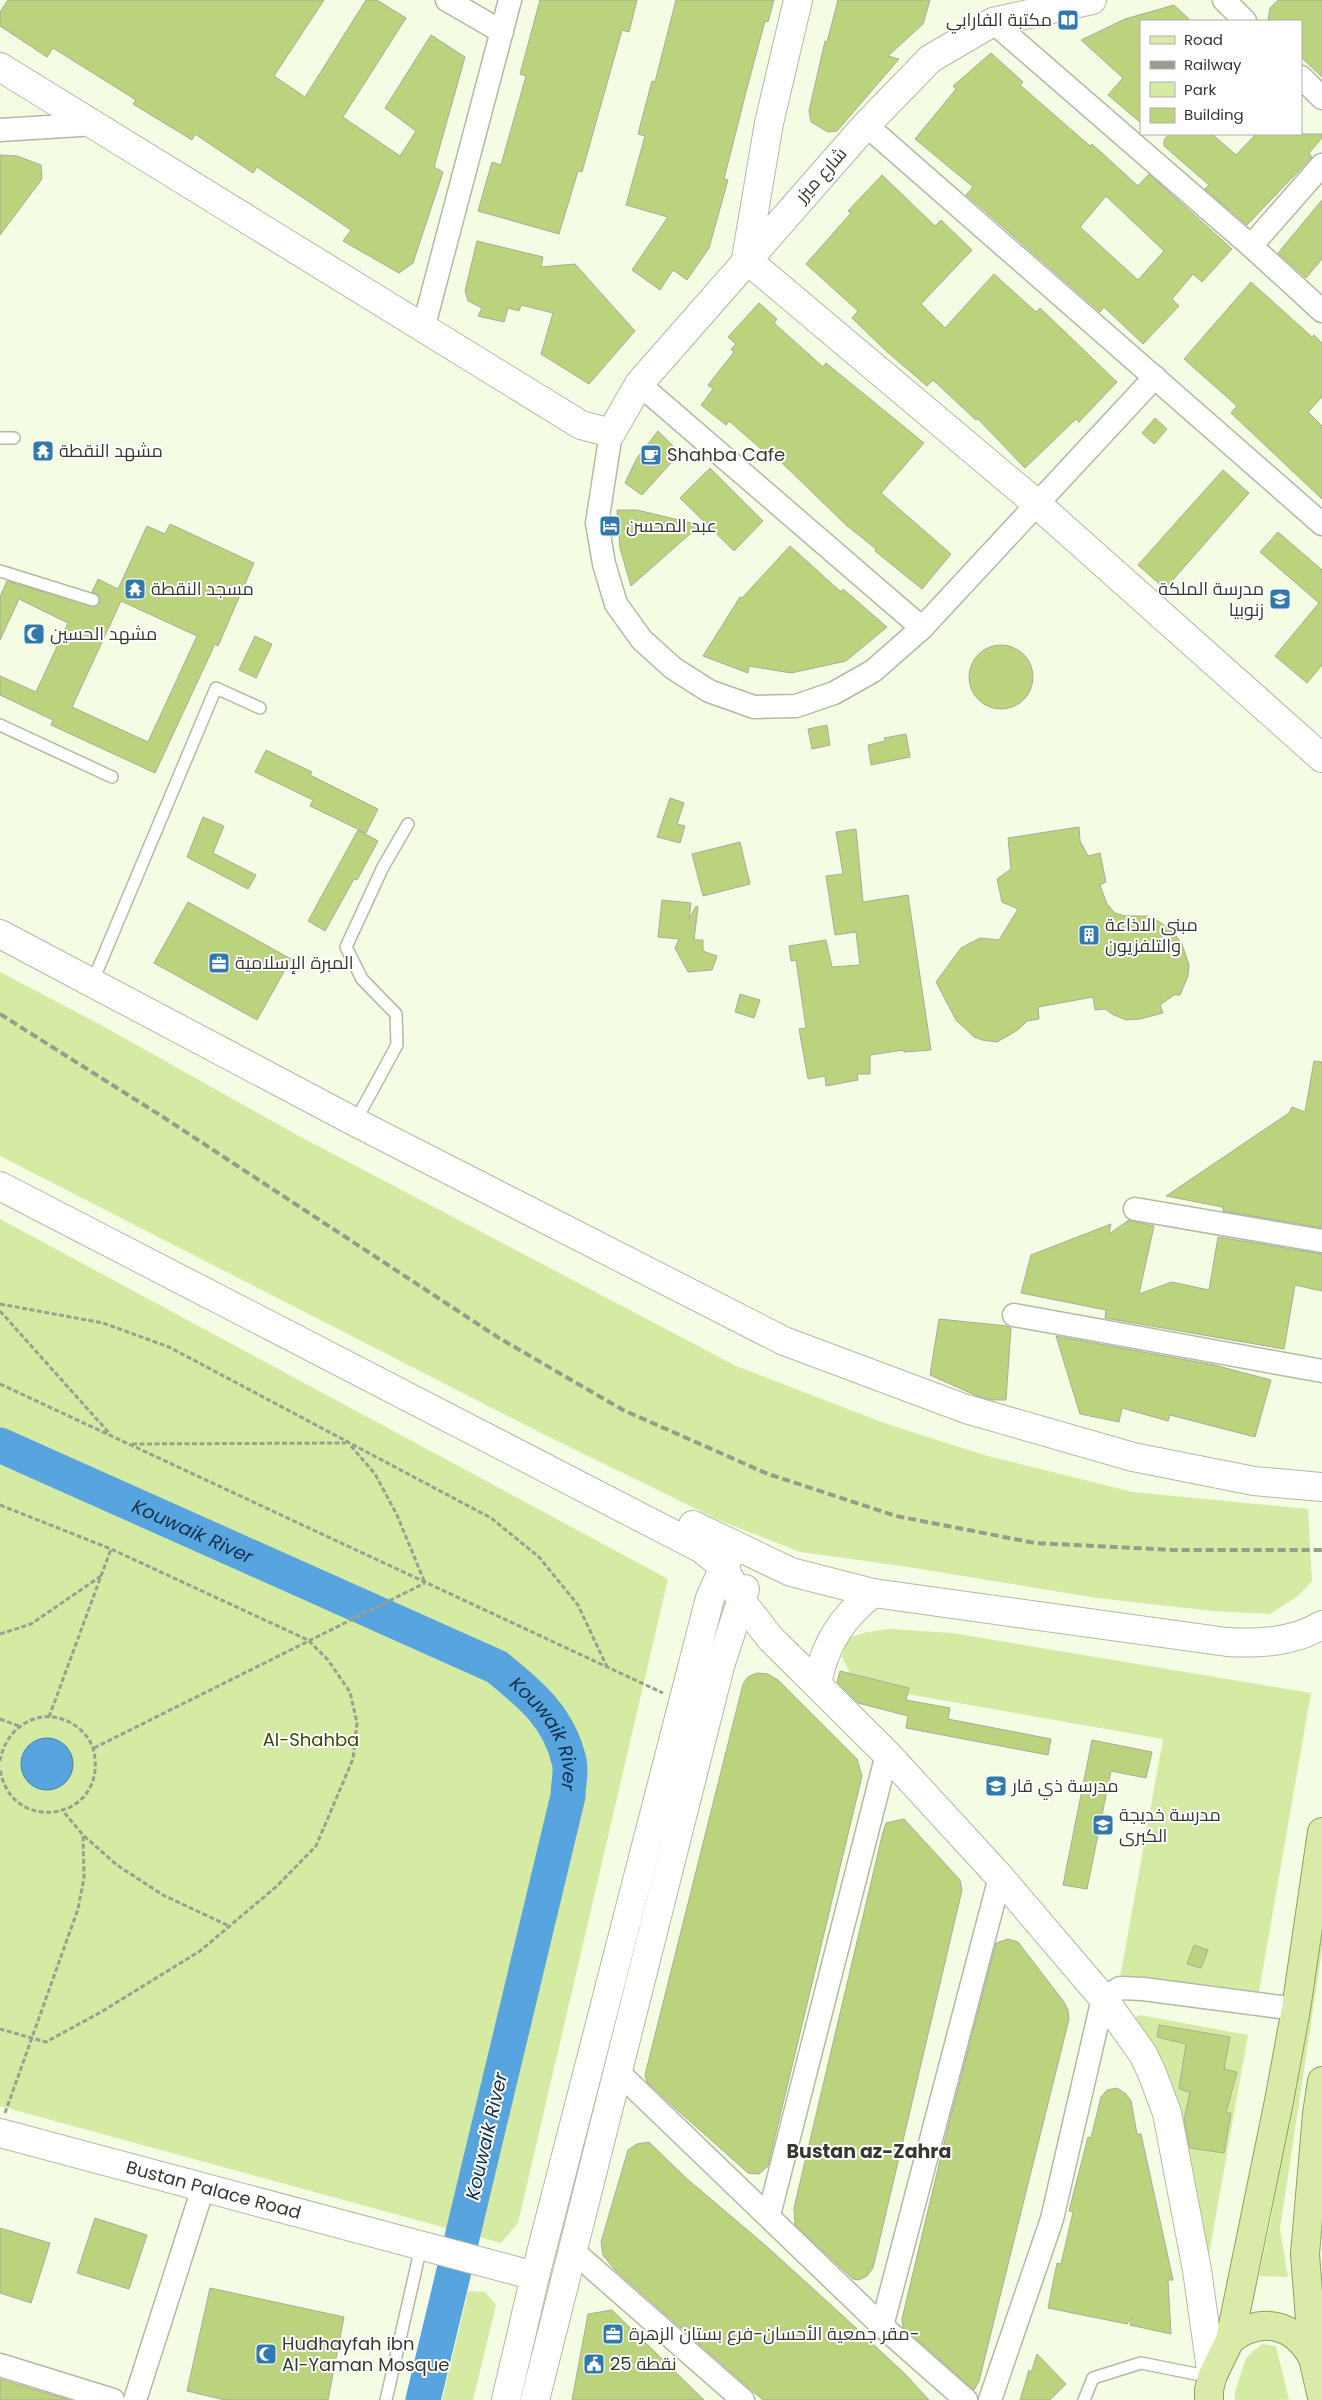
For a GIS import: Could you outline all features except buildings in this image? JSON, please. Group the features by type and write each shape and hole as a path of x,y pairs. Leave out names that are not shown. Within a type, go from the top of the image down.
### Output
{"main road":[{"path":"798,0 769,123 746,259 1038,504 1322,758"},
{"name":"شارع ميزر","path":"612,433 639,384 746,259 866,125 930,58 993,22 1092,0"},
{"path":"0,67 96,124 581,425 612,433"},
{"path":"0,934 356,1122 784,1341 966,1409 1133,1456 1254,1481 1322,1487"},
{"path":"0,1171 736,1556"},
{"path":"0,1186 702,1549 736,1556 873,1593 1228,1642 1274,1642 1296,1636 1322,1625"},
{"path":"535,2400 727,1646 742,1602 736,1556"},
{"path":"506,2400 535,2276 710,1598 736,1556"},
{"path":"817,1683 821,1662 830,1641 841,1623 856,1606 873,1593"},
{"path":"742,1602 771,1639 887,1754 1000,1877 1103,1998 1143,2054 1167,2113 1197,2270 1207,2392"},
{"path":"727,1646 734,1640 753,1635 771,1639"},
{"path":"1207,2392 1230,2340 1296,2009 1322,1832"},
{"path":"1322,2081 1317,2171 1305,2254 1313,2358 1322,2397"},
{"name":"Bustan Palace Road","path":"1,2127 203,2188 535,2276"},
{"path":"1230,2340 1252,2328 1276,2327 1288,2331 1299,2338 1313,2358"}],"street":[{"path":"447,0 502,32"},
{"path":"423,328 510,0"},
{"path":"1224,0 1244,20"},
{"path":"993,22 1251,246 1322,311"},
{"path":"1302,78 1322,98"},
{"path":"0,130 96,124"},
{"path":"866,125 1322,524"},
{"path":"1251,246 1322,165"},
{"path":"612,433 597,524 604,564 616,604 642,640 673,668 709,692 754,708 796,706 834,693 873,671 922,628 1155,377"},
{"path":"639,384 922,628"},
{"path":"1135,1209 1322,1241"},
{"path":"1014,1315 1322,1371"},
{"path":"769,2215 887,1754"},
{"path":"882,2326 1000,1877"},
{"path":"990,2400 1052,2219 1103,1998 1120,1988 1143,1989 1296,2009"},
{"path":"618,2072 769,2215 882,2326 966,2400"},
{"path":"136,2400 203,2188"},
{"path":"572,2250 743,2400"},
{"path":"0,2365 113,2400"}],"lane":[{"path":"0,438 14,438"},
{"path":"0,571 93,600"},
{"path":"92,983 216,688 260,708"},
{"path":"0,725 112,778"},
{"path":"356,1122 397,1045 396,1014 362,979 346,947 383,867 408,824"},
{"path":"386,2400 424,2248"},
{"path":"1084,2400 1093,2378 1141,2363 1207,2392"}],"path":[{"path":"0,1304 103,1323 169,1347 492,1518 539,1557 578,1605 607,1667"},
{"path":"0,1312 112,1436"},
{"path":"0,1384 683,1702"},
{"path":"129,1444 348,1443 375,1474 397,1516 425,1583"},
{"path":"0,1505 111,1549 308,1640 328,1660 350,1692 358,1724 353,1759 316,1846 276,1886 200,1951 102,2012 46,2042 0,2029"},
{"path":"49,1717 111,1549"},
{"path":"0,1634 31,1624 102,1576"},
{"path":"94,1748 317,1635 425,1583"},
{"path":"0,1761 2,1750 9,1737 20,1726 34,1719 49,1717 65,1720 78,1728 94,1748 96,1768 93,1782 86,1794 76,1804 63,1811 48,1814 33,1811 20,1804 9,1794 1,1781 0,1769"},
{"path":"0,1719 20,1726"},
{"path":"63,1811 83,1835 117,1865 163,1895 229,1926"},
{"path":"1,2127 78,1909 84,1878 83,1835"}],"green space":[{"path":"0,972 99,1024 297,1135 736,1366 887,1424 984,1455 1133,1492 1308,1509 1312,1581 1298,1596 1270,1614 1213,1611 1097,1598 902,1566 800,1552 721,1521 541,1433 0,1156"},
{"name":"Al-Shahba","path":"0,1219 668,1579 518,2223 501,2243 0,2106"},
{"path":"890,1629 952,1633 1311,1693 1257,2003 1120,1978 1163,1739 907,1694 909,1688 850,1673 842,1657 847,1638 867,1632"},
{"path":"1322,1893 1322,1950 1280,2229 1288,2277 1259,2276 1271,2219"},
{"path":"1140,2015 1248,2035 1205,2277 1185,2167 1121,2025"},
{"path":"468,2291 485,2292 496,2305 473,2400 442,2400"},
{"path":"1262,2344 1276,2346 1289,2400 1235,2400 1235,2392 1246,2358"}],"water":[{"path":"47,1738 61,1742 69,1750 73,1764 69,1778 61,1786 47,1790 33,1786 25,1778 21,1764 25,1750 33,1742"}],"waterway":[{"name":"Kouwaik River","path":"0,1445 497,1667 542,1708 551,1719 564,1745 570,1765 568,1796 423,2400"}],"railway":[{"path":"0,1014 163,1117 499,1338 623,1410 768,1474 896,1516 1035,1543 1174,1550 1322,1550"}],"place":[{"name":"مكتبة الفارابي","path":"1068,20"},
{"name":"مشهد النقطة","path":"43,451"},
{"name":"Shahba Cafe","path":"651,455"},
{"name":"عبد المحسن","path":"610,526"},
{"name":"مسجد النقطة","path":"135,589"},
{"name":"مدرسة الملكة زنوبيا","path":"1280,599"},
{"name":"مشهد الحسين","path":"34,634"},
{"name":"مبنى الاذاعة والتلفزيون","path":"1089,935"},
{"name":"المبرة الإسلامية","path":"219,963"},
{"name":"مدرسة ذي قار","path":"996,1786"},
{"name":"مدرسة خديجة الكبرى","path":"1103,1825"},
{"name":"مقر جمعية الأحسان-فرع بستان الزهرة-","path":"613,2334"},
{"name":"Hudhayfah ibn Al-Yaman Mosque","path":"266,2354"},
{"name":"نقطة 25","path":"594,2364"}],"district":[{"name":"Bustan az-Zahra","path":"869,2151"}]}
